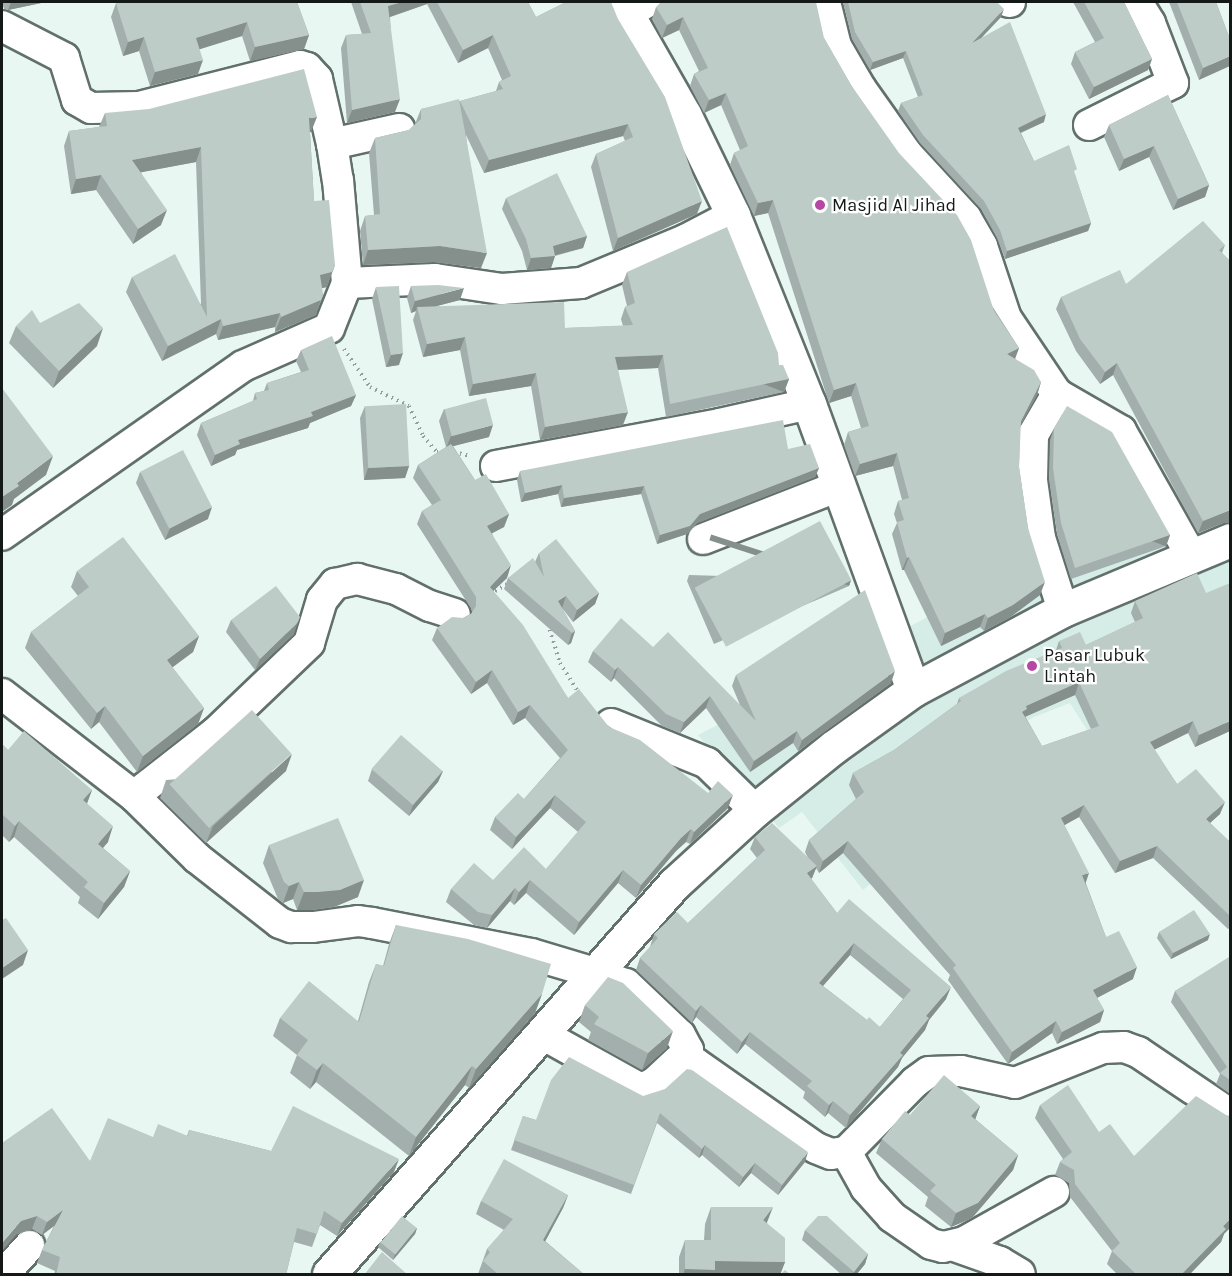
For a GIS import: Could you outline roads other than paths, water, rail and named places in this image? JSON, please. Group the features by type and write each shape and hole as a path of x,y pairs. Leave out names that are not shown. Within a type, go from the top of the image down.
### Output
{"street":[{"path":"825,2 836,46 861,89 907,154 966,218 982,246 1006,318 1057,394 1121,431 1192,557"},
{"path":"1089,125 1173,83 1150,23 1137,2"},
{"path":"631,6 733,215 809,404 913,690"},
{"path":"2,26 64,57 77,100 90,108 139,107 300,66 307,68 317,79 332,144 338,180 347,283 329,328 243,366 2,535"},
{"path":"332,144 399,129"},
{"path":"347,283 435,279 502,289 581,283 685,240 733,215"},
{"path":"1057,394 1033,435 1032,480 1040,538 1063,610"},
{"path":"496,466 720,424 809,404"},
{"path":"703,539 839,486"},
{"path":"329,1275 674,884 755,810 835,746 913,690 1063,610 1230,540"},
{"path":"134,796 216,732 309,643 322,600 335,584 357,579 396,589 430,606 455,614"},
{"path":"2,694 134,796 197,858 280,923 291,927 365,922 531,954 595,973 626,984 657,1013 680,1035 688,1050 687,1061"},
{"path":"611,724 707,763 755,810"},
{"path":"542,1034 641,1089 654,1083 678,1061 687,1061 712,1075 816,1148 831,1154 846,1152 915,1082 929,1072 961,1071 1015,1083 1103,1048 1124,1047 1138,1052 1230,1114"},
{"path":"846,1152 866,1188 892,1217 931,1244 943,1247 955,1246 1012,1217 1054,1192"},
{"path":"4,1275 29,1246"},
{"path":"955,1246 1000,1262 1020,1275"}],"place":[{"name":"Masjid Al Jihad","path":"820,205"},
{"name":"Pasar Lubuk Lintah","path":"1032,666"}]}
